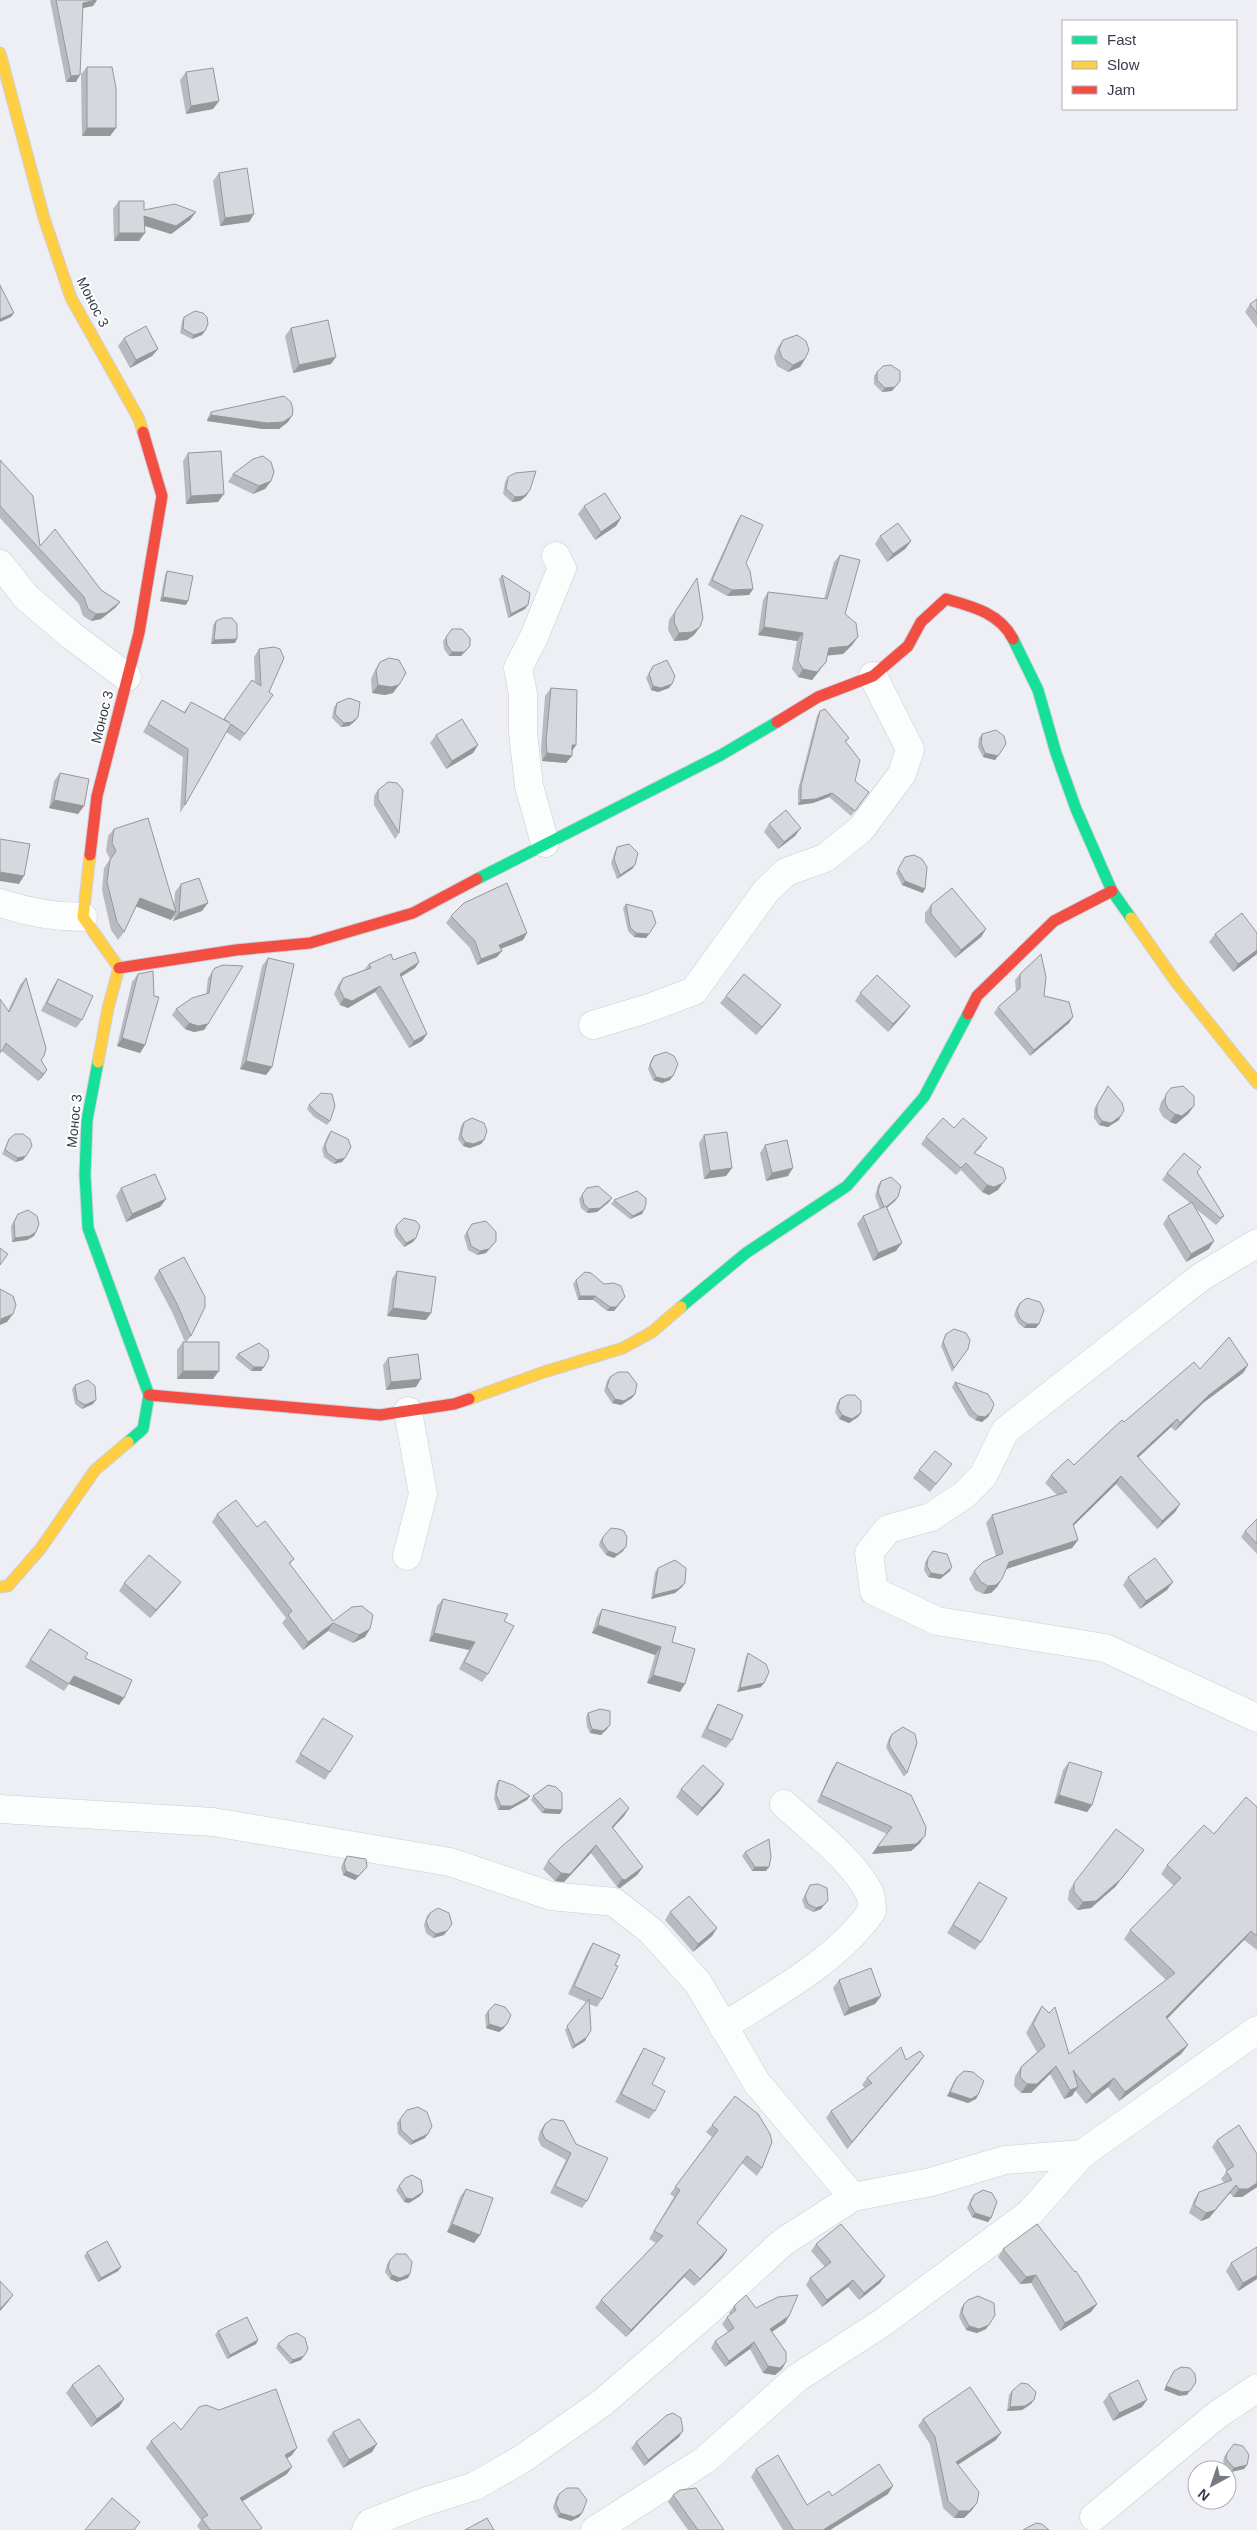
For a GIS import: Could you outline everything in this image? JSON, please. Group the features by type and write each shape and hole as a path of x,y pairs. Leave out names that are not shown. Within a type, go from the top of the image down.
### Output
{"street":[{"name":"Монос 3","path":"0,53 44,218 71,298 139,419 162,496 140,633 97,796 83,917"},
{"path":"546,843 529,786 523,733 523,694 518,668 534,637 562,568 556,556"},
{"path":"0,564 26,597 72,636 127,677"},
{"path":"0,903 32,912 83,917 119,968 236,950 310,943 414,913 546,843 721,755 818,697 873,676 908,646 921,622 946,599 981,609 1008,629 1038,690 1056,753 1073,800 1112,891 1176,982 1257,1083"},
{"path":"593,1025 646,1010 694,991 766,891 786,872 825,858 861,829 902,774 910,749 873,676"},
{"path":"0,1587 8,1586 41,1548 96,1470 143,1429 149,1395 380,1416 454,1404 544,1372 616,1351 652,1332 746,1254 847,1186 924,1097 977,996 1054,921 1112,891"},
{"name":"Монос 3","path":"119,968 108,1008 87,1120 85,1175 88,1228 149,1395"},
{"path":"1257,1243 1201,1277 1005,1431 983,1476 964,1495 931,1517 888,1529 868,1553 874,1591 937,1621 1105,1648 1257,1718"},
{"path":"407,1556 423,1494 408,1411"},
{"path":"723,2027 808,1972 858,1932 872,1911 870,1894 859,1877 835,1851 784,1804"},
{"path":"0,1809 213,1822 450,1862 551,1896 614,1902 651,1930 698,1983 757,2083 853,2197"},
{"path":"595,2530 705,2460 797,2378 882,2323 1030,2213 1082,2154 1257,2030"},
{"path":"366,2530 370,2523 421,2503 475,2486 522,2459 602,2403 704,2315 783,2242 853,2197 931,2182 1005,2160 1082,2154"},
{"path":"1094,2517 1217,2415 1257,2388"}],"building":[{"path":"56,0 96,0 83,3 80,75 71,76"},
{"path":"87,67 112,67 116,88 116,128 87,128"},
{"path":"213,68 219,101 191,106 186,72"},
{"path":"247,168 254,214 225,218 219,173"},
{"path":"119,201 144,201 144,210 175,204 196,212 176,226 144,216 145,233 119,233"},
{"path":"0,285 14,313 0,319"},
{"path":"1257,299 1257,313 1250,304"},
{"path":"195,311 203,313 207,317 208,324 205,331 194,335 183,329 184,317"},
{"path":"328,320 336,357 299,365 291,328"},
{"path":"146,326 158,349 136,360 124,338"},
{"path":"797,335 806,341 809,350 805,359 793,365 782,358 779,349 783,340"},
{"path":"891,365 900,371 900,381 895,387 885,388 877,380 877,372 883,366"},
{"path":"284,396 291,402 293,410 292,416 283,422 267,423 211,415 211,412"},
{"path":"221,451 224,494 191,496 188,453"},
{"path":"263,456 271,462 274,472 271,481 259,486 233,474 253,459"},
{"path":"0,460 33,496 40,546 55,529 101,590 120,602 106,613 96,614 88,609 84,597 0,506"},
{"path":"536,471 530,490 524,496 515,497 506,489 508,477 515,473"},
{"path":"605,493 621,518 601,532 584,506"},
{"path":"741,515 763,525 746,563 750,571 753,589 732,590 712,580"},
{"path":"898,523 911,541 893,554 880,536"},
{"path":"840,555 860,560 845,614 856,623 858,637 848,646 829,648 826,662 817,672 803,669 798,661 803,633 764,627 768,592 827,599"},
{"path":"167,571 193,576 188,601 163,597"},
{"path":"502,575 530,593 528,605 511,614"},
{"path":"697,578 703,618 700,627 692,632 679,633 674,622 675,612"},
{"path":"223,618 232,618 237,624 237,639 214,640 216,621"},
{"path":"452,629 462,629 470,638 470,646 464,652 452,652 447,645 446,637"},
{"path":"274,647 280,649 284,658 269,692 273,695 245,734 231,724 185,805 188,749 148,724 162,700 185,713 191,702 230,723 224,719 252,680 261,686 259,649"},
{"path":"389,658 399,660 406,673 399,685 391,687 378,685 376,671 380,662"},
{"path":"667,660 675,676 672,684 661,688 653,686 649,674 653,666"},
{"path":"551,688 577,690 576,745 572,745 572,756 547,753 546,741"},
{"path":"349,698 360,702 358,717 352,722 344,723 335,714 337,703"},
{"path":"825,709 849,738 845,741 860,760 855,781 869,792 855,811 832,793 816,799 801,800 801,786 820,711"},
{"path":"462,719 478,745 452,761 436,735"},
{"path":"996,730 1004,736 1006,744 998,756 985,753 981,743 982,734"},
{"path":"60,773 89,779 84,806 54,800"},
{"path":"388,782 397,783 403,790 399,833 378,799 378,790"},
{"path":"786,810 801,828 784,842 769,824"},
{"path":"148,818 176,912 140,898 124,932 117,922 107,882 110,860 116,851 112,843 114,829"},
{"path":"0,839 30,844 24,876 0,872"},
{"path":"629,844 638,853 635,865 620,875 614,859 617,847"},
{"path":"914,855 922,859 927,867 925,889 905,881 898,869 905,857"},
{"path":"199,878 208,903 179,913 181,884"},
{"path":"507,883 527,933 499,945 502,951 481,959 475,941 451,916 464,903"},
{"path":"952,888 986,929 961,950 931,914 931,905"},
{"path":"626,904 652,911 656,923 649,934 636,933 630,927"},
{"path":"1242,913 1257,933 1257,950 1238,964 1215,934"},
{"path":"415,952 419,962 400,974 427,1034 414,1041 380,986 352,1001 344,998 339,988 343,978 371,968 369,964 391,954 393,960"},
{"path":"1041,954 1046,977 1044,996 1069,1002 1073,1017 1034,1050 998,1007 1020,988 1020,974"},
{"path":"268,958 294,964 272,1067 246,1061"},
{"path":"223,965 243,966 208,1024 198,1026 189,1023 176,1009 192,998 209,993 212,972 215,968"},
{"path":"153,971 154,996 159,997 145,1045 122,1038 138,974"},
{"path":"744,974 781,1005 762,1027 726,996"},
{"path":"877,975 910,1006 893,1024 860,993"},
{"path":"26,978 46,1048 41,1060 47,1070 43,1074 6,1043 2,1051 0,1051 0,999 9,1012"},
{"path":"58,979 93,996 82,1020 47,1003"},
{"path":"666,1052 674,1056 678,1064 673,1076 665,1079 656,1077 650,1065 654,1056"},
{"path":"1108,1086 1122,1103 1124,1110 1121,1116 1111,1123 1102,1121 1097,1114 1097,1105"},
{"path":"1183,1086 1194,1096 1194,1106 1182,1116 1168,1109 1165,1102 1166,1094 1171,1088"},
{"path":"321,1093 332,1094 335,1106 330,1121 317,1113 309,1105"},
{"path":"472,1118 484,1123 487,1131 484,1140 473,1144 465,1142 461,1135 464,1122"},
{"path":"943,1118 954,1128 963,1118 987,1138 974,1153 1003,1168 1006,1178 1003,1183 994,1187 987,1185 966,1163 961,1168 926,1137"},
{"path":"331,1131 348,1139 351,1147 345,1158 337,1160 327,1153 325,1145"},
{"path":"727,1132 732,1168 710,1171 704,1135"},
{"path":"15,1134 23,1134 30,1139 32,1146 26,1156 18,1158 5,1150 9,1139"},
{"path":"787,1140 793,1168 772,1173 765,1145"},
{"path":"1184,1153 1201,1167 1197,1172 1224,1216 1220,1218 1167,1173"},
{"path":"155,1174 166,1199 132,1214 121,1188"},
{"path":"891,1177 901,1186 898,1197 884,1207 878,1192 881,1181"},
{"path":"598,1186 612,1198 600,1208 589,1209 584,1204 582,1195 587,1188"},
{"path":"637,1191 646,1198 646,1204 644,1210 633,1216 614,1200"},
{"path":"1192,1202 1214,1241 1191,1254 1168,1216"},
{"path":"886,1206 902,1243 878,1253 863,1216"},
{"path":"28,1210 37,1216 39,1224 36,1232 30,1236 15,1238 14,1222 18,1214"},
{"path":"404,1218 416,1221 420,1226 416,1238 406,1243 396,1226"},
{"path":"486,1221 496,1232 496,1241 489,1249 480,1251 471,1246 467,1232 472,1224"},
{"path":"0,1248 8,1254 0,1265"},
{"path":"184,1257 205,1297 205,1307 191,1336 159,1270"},
{"path":"397,1271 436,1277 431,1313 393,1308"},
{"path":"585,1272 591,1273 604,1284 614,1283 621,1286 625,1297 616,1307 610,1307 595,1296 580,1296 576,1280"},
{"path":"0,1289 13,1296 16,1305 13,1314 1,1319 0,1319"},
{"path":"1027,1298 1040,1302 1044,1310 1039,1324 1027,1324 1020,1319 1017,1311 1020,1303"},
{"path":"954,1329 966,1333 970,1340 968,1349 954,1368 943,1342 946,1334"},
{"path":"1229,1337 1248,1365 1209,1395 1180,1423 1177,1419 1137,1456 1180,1504 1162,1521 1121,1476 1073,1524 1078,1540 1009,1562 1002,1579 996,1585 988,1586 981,1582 974,1571 983,1562 1003,1553 992,1515 1067,1492 1051,1475 1068,1459 1074,1465 1122,1420 1124,1422 1194,1362 1200,1369"},
{"path":"183,1342 219,1342 219,1371 183,1371"},
{"path":"259,1343 268,1350 269,1357 264,1367 254,1367 238,1354"},
{"path":"418,1354 421,1379 391,1382 388,1358"},
{"path":"618,1372 628,1372 637,1384 635,1394 624,1401 615,1399 607,1387 610,1377"},
{"path":"88,1380 95,1386 96,1400 85,1405 77,1400 75,1385"},
{"path":"955,1382 988,1394 994,1404 991,1412 985,1417 978,1416 972,1411"},
{"path":"847,1395 855,1395 861,1401 861,1413 852,1419 842,1415 838,1408 840,1399"},
{"path":"935,1451 952,1464 936,1484 919,1470"},
{"path":"236,1500 257,1527 265,1521 294,1559 289,1563 333,1621 352,1607 362,1606 373,1615 370,1629 359,1635 333,1623 308,1642 288,1615 292,1611 217,1514"},
{"path":"1257,1519 1257,1544 1245,1531"},
{"path":"611,1528 624,1531 627,1537 626,1547 617,1554 608,1551 602,1542 603,1537"},
{"path":"933,1551 947,1554 952,1567 943,1575 931,1573 927,1566 928,1558"},
{"path":"149,1555 181,1582 156,1610 124,1583"},
{"path":"1155,1558 1173,1582 1146,1601 1128,1577"},
{"path":"675,1560 686,1568 685,1583 678,1589 654,1595 658,1568"},
{"path":"443,1599 508,1614 504,1621 514,1626 488,1674 464,1662 475,1642 434,1633"},
{"path":"602,1609 676,1627 672,1642 695,1649 685,1684 653,1675 661,1647 598,1625"},
{"path":"50,1629 88,1653 85,1658 132,1680 124,1698 74,1676 69,1684 30,1660"},
{"path":"748,1653 766,1664 769,1672 764,1683 740,1688"},
{"path":"718,1704 743,1715 732,1740 707,1729"},
{"path":"600,1709 610,1711 610,1725 603,1731 592,1729 588,1713"},
{"path":"323,1718 353,1736 330,1772 300,1754"},
{"path":"903,1727 915,1734 917,1743 907,1773 889,1743 892,1734"},
{"path":"837,1762 911,1795 926,1827 925,1836 916,1844 877,1847 892,1827 821,1795"},
{"path":"1069,1762 1102,1772 1092,1805 1059,1795"},
{"path":"703,1765 724,1784 702,1808 681,1789"},
{"path":"499,1780 513,1785 530,1796 512,1806 501,1806 496,1795"},
{"path":"548,1785 556,1787 562,1793 562,1810 545,1809 533,1796"},
{"path":"1246,1797 1257,1807 1257,1936 1251,1931 1166,2017 1188,2045 1125,2092 1114,2078 1092,2095 1073,2070 1078,2087 1070,2090 1056,2066 1037,2084 1027,2084 1020,2077 1021,2067 1045,2046 1033,2024 1042,2006 1049,2013 1055,2007 1069,2054 1175,1973 1130,1930 1181,1878 1167,1865 1204,1825 1214,1834"},
{"path":"620,1798 629,1808 612,1827 643,1867 625,1880 622,1879 596,1845 570,1874 561,1873 548,1861 562,1846"},
{"path":"1116,1829 1144,1850 1121,1879 1096,1901 1083,1902 1074,1892 1074,1883"},
{"path":"769,1839 771,1857 769,1867 755,1867 745,1852"},
{"path":"347,1856 366,1859 367,1867 358,1876 346,1871 344,1864"},
{"path":"979,1882 1007,1898 981,1942 953,1925"},
{"path":"818,1884 827,1888 828,1900 824,1905 816,1908 808,1904 805,1896 810,1885"},
{"path":"689,1896 717,1928 698,1944 670,1912"},
{"path":"438,1908 449,1913 452,1924 447,1931 436,1934 429,1929 426,1921 430,1913"},
{"path":"593,1943 620,1955 615,1965 618,1966 602,1999 574,1986"},
{"path":"871,1968 881,1996 849,2008 839,1980"},
{"path":"589,1999 591,2030 587,2037 575,2045 567,2026"},
{"path":"495,2004 505,2007 511,2015 507,2024 502,2028 489,2024 488,2011"},
{"path":"901,2047 906,2060 920,2051 924,2056 852,2142 831,2111 872,2083 867,2078"},
{"path":"644,2048 665,2058 652,2084 665,2091 655,2111 621,2094"},
{"path":"964,2071 973,2072 984,2081 978,2095 971,2099 950,2092 957,2077"},
{"path":"735,2096 758,2114 770,2134 772,2142 762,2168 747,2156 697,2223 727,2250 700,2279 690,2269 631,2330 601,2300 663,2236 654,2231 680,2190 675,2187 718,2130 712,2125"},
{"path":"418,2107 427,2112 432,2126 428,2134 413,2141 401,2130 400,2119 407,2110"},
{"path":"552,2119 564,2121 576,2144 608,2158 587,2201 555,2186 571,2153 545,2139 542,2132 545,2124"},
{"path":"1239,2125 1257,2154 1257,2183 1248,2189 1239,2189 1236,2185 1215,2210 1206,2213 1194,2205 1199,2192 1232,2180 1226,2171 1234,2166 1217,2140"},
{"path":"412,2175 421,2180 423,2192 412,2199 406,2198 399,2186 405,2178"},
{"path":"466,2189 493,2198 480,2235 452,2224"},
{"path":"983,2190 992,2193 997,2202 991,2218 975,2213 970,2204 974,2195"},
{"path":"841,2224 885,2276 864,2293 853,2280 827,2300 810,2278 831,2262 816,2244"},
{"path":"1037,2224 1076,2271 1097,2304 1065,2323 1036,2275 1026,2277 1003,2249"},
{"path":"107,2241 121,2267 101,2278 87,2252"},
{"path":"1257,2247 1257,2275 1243,2283 1231,2263"},
{"path":"396,2254 406,2254 412,2262 410,2274 400,2278 392,2275 388,2268 390,2260"},
{"path":"0,2281 13,2295 0,2309"},
{"path":"746,2295 756,2308 778,2297 798,2295 789,2316 770,2329 786,2352 786,2362 780,2368 768,2366 754,2342 729,2361 715,2341 734,2328 727,2317 736,2310 734,2306"},
{"path":"978,2296 994,2303 995,2315 989,2325 979,2329 969,2326 962,2313 964,2304"},
{"path":"247,2317 258,2340 230,2355 218,2331"},
{"path":"297,2333 305,2338 308,2349 304,2356 293,2360 278,2344 288,2336"},
{"path":"99,2365 124,2399 97,2419 72,2385"},
{"path":"1181,2367 1190,2368 1195,2374 1196,2382 1190,2391 1182,2392 1166,2386 1174,2371"},
{"path":"1138,2380 1147,2400 1119,2413 1109,2394"},
{"path":"1021,2383 1028,2384 1036,2392 1034,2400 1025,2406 1010,2407 1012,2391"},
{"path":"970,2387 1001,2433 956,2462 979,2492 977,2503 969,2511 959,2511 948,2501 935,2437 923,2419"},
{"path":"276,2389 297,2448 285,2455 292,2467 240,2498 262,2528 259,2530 210,2530 202,2519 208,2515 151,2441 174,2422 181,2430 199,2407 206,2405 219,2410"},
{"path":"673,2413 681,2418 683,2431 648,2460 636,2442 667,2415"},
{"path":"359,2419 377,2444 349,2460 333,2432"},
{"path":"1234,2444 1243,2446 1249,2455 1247,2465 1237,2467 1237,2460 1226,2459 1227,2453"},
{"path":"778,2455 807,2505 829,2491 832,2496 879,2464 893,2486 823,2530 794,2530 756,2469"},
{"path":"567,2488 578,2488 587,2500 582,2513 574,2517 560,2513 556,2504 559,2494"},
{"path":"696,2488 724,2530 698,2530 673,2495 680,2490"},
{"path":"112,2498 140,2522 134,2530 85,2530"},
{"path":"487,2518 494,2530 465,2530"},
{"path":"1036,2523 1042,2524 1049,2530 1023,2530"}],"traffic: fast":[{"path":"1013,639 1038,690 1056,753 1076,809 1112,891 1131,918"},
{"path":"477,879 721,755 777,722"},
{"path":"681,1307 746,1253 847,1186 924,1097 968,1014"},
{"path":"98,1062 87,1120 85,1175 88,1228 149,1395 143,1429 128,1442"}],"traffic: slow":[{"path":"0,53 44,218 71,298 139,419 143,432"},
{"path":"90,855 83,917 119,968 108,1008 98,1062"},
{"path":"1131,918 1176,982 1257,1083"},
{"path":"469,1399 544,1372 623,1348 652,1332 681,1307"},
{"path":"0,1587 8,1586 41,1548 95,1470 128,1442"}],"traffic: jam":[{"path":"90,855 97,796 139,633 162,496 143,432"},
{"path":"777,722 818,697 873,676 908,646 921,622 946,599 975,608 993,617 1001,623 1013,639"},
{"path":"119,968 236,950 310,943 413,913 477,879"},
{"path":"968,1014 977,996 1054,921 1112,891"},
{"path":"149,1395 380,1415 454,1404 469,1399"}]}
